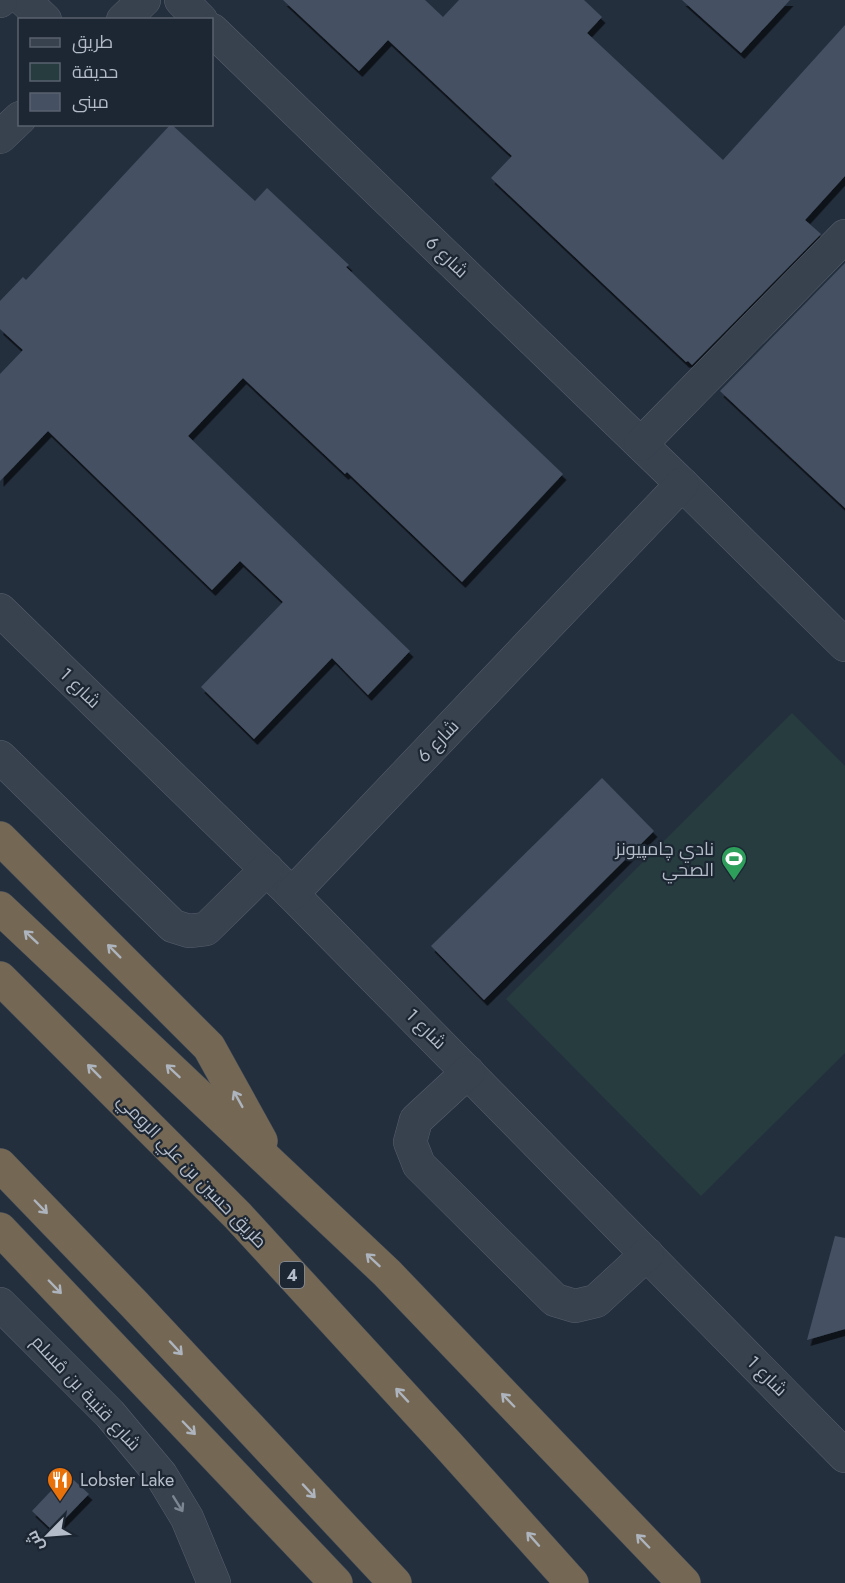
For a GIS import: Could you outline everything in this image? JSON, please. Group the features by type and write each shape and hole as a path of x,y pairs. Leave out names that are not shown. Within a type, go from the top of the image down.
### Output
{"highway":[{"path":"0,838 209,1047 277,1169"},
{"path":"0,908 387,1273 684,1583"},
{"name":"طريق حسين بن علي الرومي","path":"0,978 237,1216 572,1583"},
{"path":"0,1165 144,1314 395,1583"},
{"path":"0,1230 336,1583"}],"street":[{"path":"24,0 43,18"},
{"path":"125,18 144,0"},
{"path":"181,0 199,18"},
{"name":"شارع 6","path":"213,31 641,444 845,645"},
{"path":"0,137 18,120"},
{"path":"641,444 845,236"},
{"name":"شارع 6","path":"292,894 682,484"},
{"name":"شارع 1","path":"0,610 267,869 845,1455"},
{"path":"0,757 173,926 189,930 206,929 267,869"},
{"path":"468,1072 416,1120 410,1142 420,1165 555,1300 575,1306 596,1301 647,1254"},
{"name":"شارع قتيبة بن مُسلم","path":"0,1304 110,1414 161,1475 187,1518 214,1583"}],"green space":[{"name":"نادي چامپيونز الصحي","path":"792,713 845,766 845,1053 701,1196 506,999"}],"building":[{"path":"283,0 425,0 443,17 459,0 584,0 602,17 587,33 723,160 845,25 845,176 805,220 821,234 692,365 686,362 491,178 512,156 388,40 359,71"},
{"path":"682,0 790,0 741,53"},
{"path":"169,126 173,126 255,201 267,188 349,265 346,267 563,474 462,582 347,472 345,474 243,378 188,436 410,651 368,695 332,658 254,739 201,687 283,602 240,561 212,590 48,431 0,481 0,374 23,350 0,329 0,301 23,277 26,280"},
{"path":"845,263 845,508 720,391"},
{"path":"602,778 654,831 484,1000 431,946"},
{"path":"835,1236 845,1238 845,1329 807,1340"},
{"name":"Lobster Lake","path":"67,1474 89,1494 53,1531 32,1511"}],"place":[{"name":"نادي چامپيونز الصحي","path":"734,882"},
{"name":"Lobster Lake","path":"60,1503"}]}
